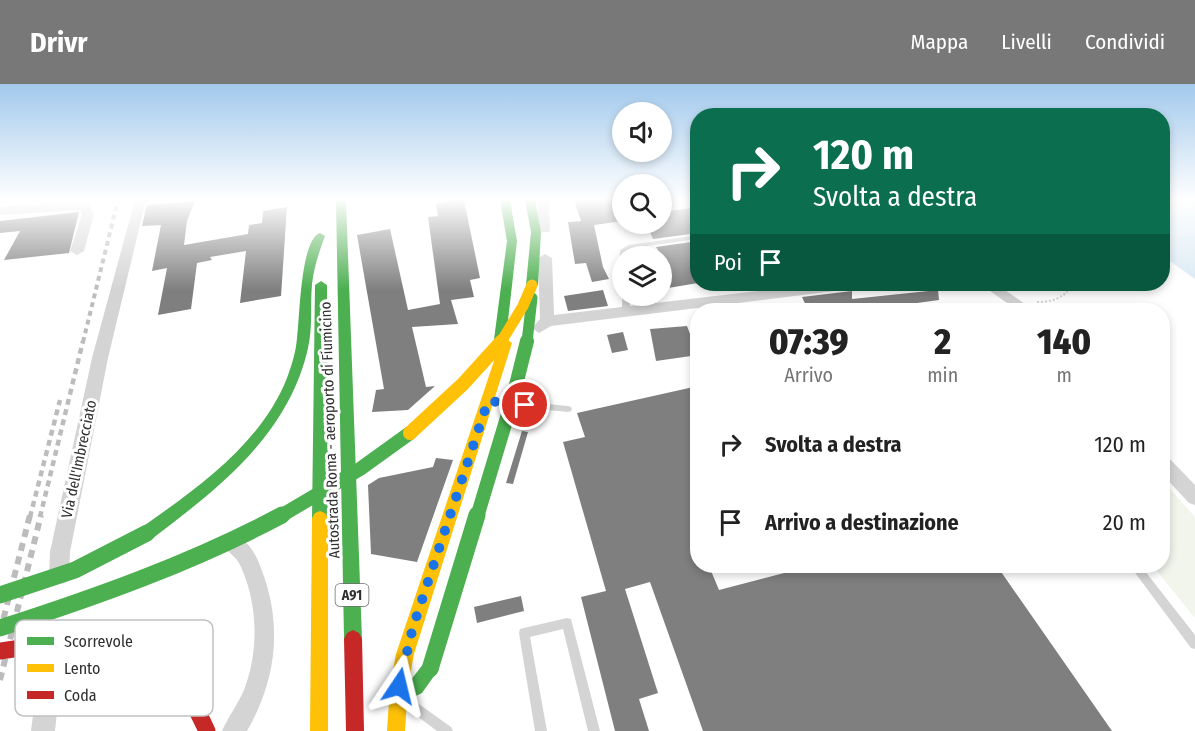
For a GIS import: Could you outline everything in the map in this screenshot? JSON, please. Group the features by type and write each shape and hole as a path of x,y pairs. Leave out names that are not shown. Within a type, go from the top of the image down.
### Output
{"main road":[{"name":"Autostrada Roma - aeroporto di Fiumicino","path":"319,731 322,473 320,230"},
{"name":"Autostrada Roma - aeroporto di Fiumicino","path":"342,230 355,731"},
{"path":"499,365 501,320 512,241 511,230"},
{"path":"396,731 403,662 513,321 524,270 525,230"},
{"path":"398,696 416,687 430,669 519,376 532,319 535,230"},
{"path":"0,595 75,570 147,533 199,494 253,441 283,398 300,359 309,272 320,236"},
{"path":"24,620 104,594 198,556 287,511 361,468 438,410 474,375 513,324 532,285"},
{"path":"0,628 15,623"},
{"path":"0,651 15,649"},
{"path":"200,716 207,731"}],"street":[{"path":"77,251 83,230"},
{"name":"Via dell'Imbrecciato","path":"55,620 60,552 100,358 133,230"},
{"path":"544,230 547,321"},
{"path":"698,303 795,291"},
{"path":"999,291 1018,303"},
{"path":"499,365 547,321 690,304"},
{"path":"1170,470 1195,497"},
{"path":"58,592 195,540 225,541 239,547 248,558 261,593 267,633 263,662 255,690 234,731"},
{"name":"Via dell'Imbrecciato","path":"43,731 45,716"}],"lane":[{"path":"631,246 690,238"},
{"path":"626,306 626,312"},
{"path":"488,401 568,409"},
{"path":"1140,573 1195,644"},
{"path":"541,731 524,633 567,623 594,731"},
{"path":"398,696 445,730"}],"path":[{"path":"1014,300 1044,303 1059,299 1067,291"}],"shaded area":[{"path":"1170,230 1195,230 1195,279 1170,261"},
{"path":"1170,489 1195,517 1195,618 1159,573 1170,573"}],"building":[{"path":"0,230 75,230 69,253 4,260 20,231 0,233"},
{"path":"160,230 186,230 184,245 248,234 248,230 285,230 281,296 240,303 246,251 210,257 212,260 197,263 191,309 158,315 167,268 152,271"},
{"path":"390,230 408,310 440,304 430,230 470,230 480,278 470,280 474,297 451,300 458,324 412,327 426,387 435,386 408,410 372,412 376,390 384,389 357,235"},
{"path":"569,230 595,230 603,267 609,279 592,282 586,263 575,264"},
{"path":"672,230 690,230 690,234 653,239 651,234 672,234"},
{"path":"690,242 690,284 672,287 672,246 663,246"},
{"path":"603,290 608,306 568,311 564,296"},
{"path":"852,291 852,299 938,291 939,300 917,303 805,303 802,297"},
{"path":"687,326 690,334 690,356 656,361 650,329"},
{"path":"623,332 628,350 612,353 607,335"},
{"path":"690,388 690,573 712,573 719,590 784,573 1002,573 1112,731 703,731 650,582 625,589 658,693 639,699 649,731 615,731 581,597 606,591 563,442 585,437 577,413"},
{"path":"522,431 528,432 513,484 506,483"},
{"path":"436,458 453,460 417,562 371,554 368,485 379,478 433,467"},
{"path":"521,596 524,611 477,623 474,607"}],"railway":[{"path":"83,342 111,230"},
{"path":"40,517 83,341"},
{"path":"30,517 60,400"},
{"path":"0,632 30,515"},
{"path":"0,680 41,515"}],"traffic: fast":[{"path":"342,230 353,639"},
{"path":"499,347 512,241 510,230"},
{"path":"532,285 536,230"},
{"path":"147,533 220,476 263,431 280,405 293,378 302,348 308,275 320,236"},
{"path":"320,518 321,285"},
{"path":"430,669 512,401 530,330 532,298"},
{"path":"24,620 157,572 271,521 334,486 373,461 410,433"},
{"path":"0,595 75,570 147,533"},
{"path":"0,628 15,623"},
{"path":"398,696 416,687 430,669"}],"traffic: slow":[{"path":"410,433 445,402 497,347 523,306 532,285"},
{"path":"396,731 399,686 405,654 506,343"},
{"path":"319,731 320,518"}],"traffic: jam":[{"path":"353,639 355,731"},
{"path":"0,651 15,649"},
{"path":"200,716 207,731"}],"route":[{"path":"399,686 413,627 488,401 525,405"}]}
